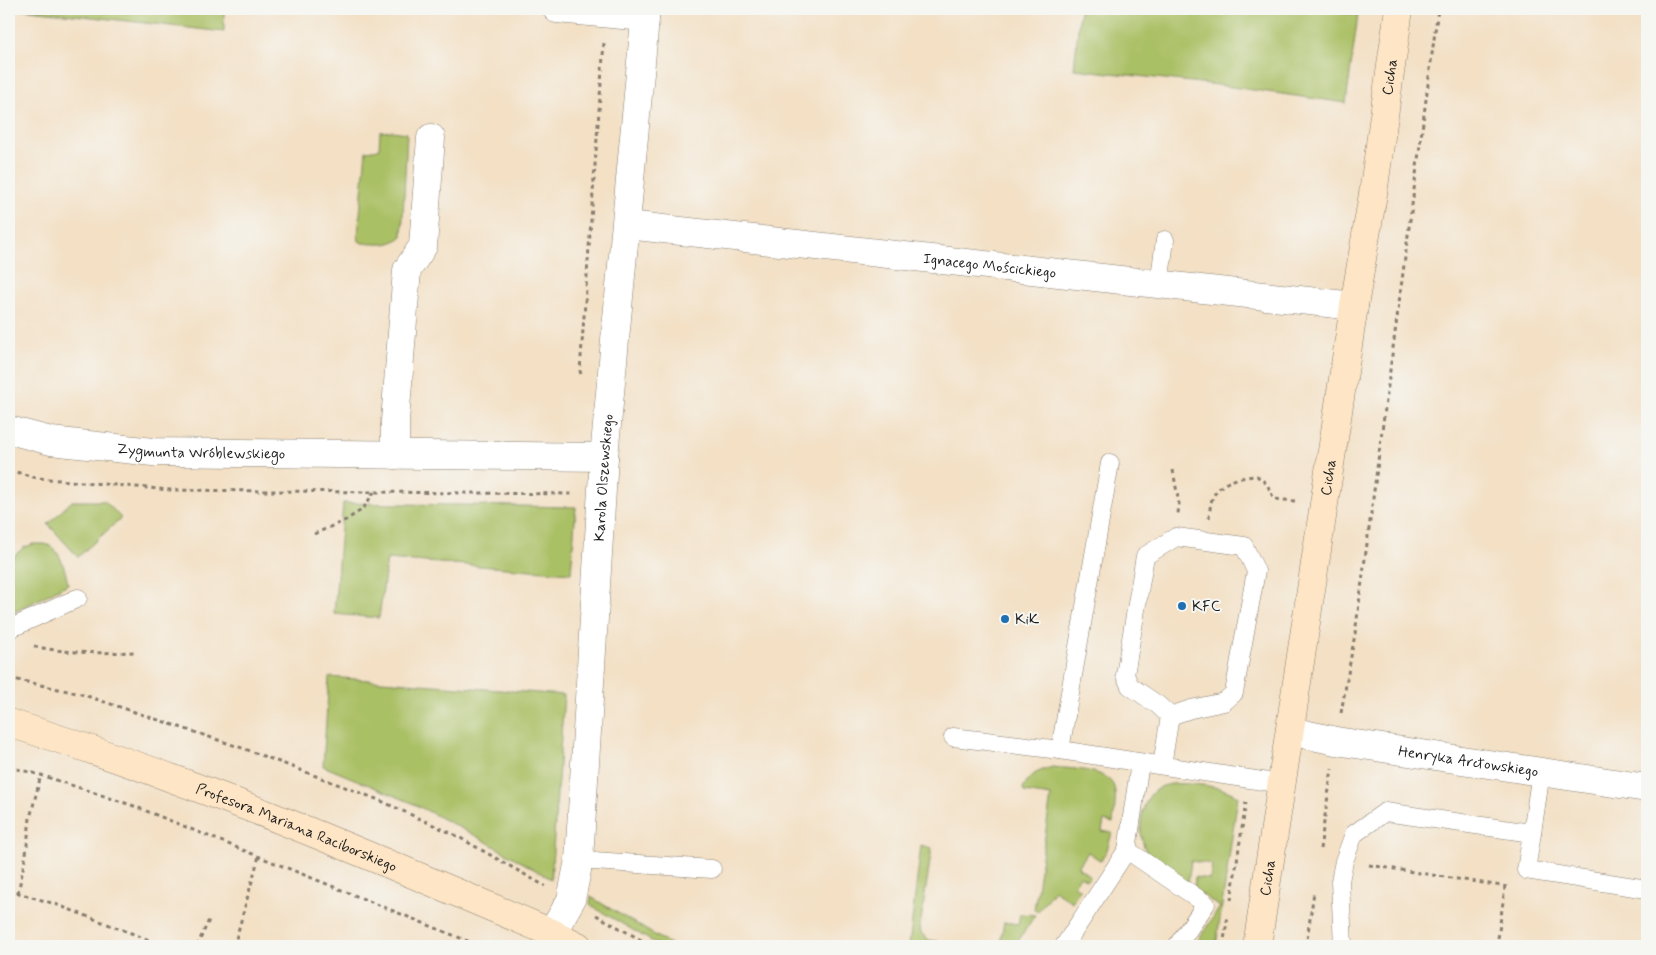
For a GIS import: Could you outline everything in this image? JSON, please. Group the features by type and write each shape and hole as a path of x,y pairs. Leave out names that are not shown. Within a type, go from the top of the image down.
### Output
{"street":[{"name":"Karola Olszewskiego","path":"552,933 571,900 579,860 604,457 646,13 606,14 557,9"},
{"name":"Cicha","path":"1257,946 1354,306 1373,194 1387,10"},
{"path":"394,455 407,270 423,246 431,138"},
{"name":"Ignacego Mościckiego","path":"627,226 1354,306"},
{"name":"Zygmunta Wróblewskiego","path":"9,430 51,440 153,452 604,457"},
{"name":"Profesora Mariana Raciborskiego","path":"9,723 147,769 375,857 578,946"},
{"name":"Henryka Arctowskiego","path":"1290,731 1336,741 1647,788"}],"lane":[{"path":"1159,285 1165,240"},
{"path":"1060,750 1110,463"},
{"path":"1176,537 1244,546 1256,572 1234,693 1224,702 1191,709 1170,716 1158,705 1130,686 1125,675 1144,556 1176,537"},
{"path":"9,629 78,598"},
{"path":"1162,766 1170,716"},
{"path":"953,737 1060,750 1282,784"},
{"path":"1064,946 1127,850 1140,762"},
{"path":"1541,772 1526,870 1647,889"},
{"path":"1343,946 1340,881 1344,861 1354,834 1385,812 1532,833"},
{"path":"1127,850 1206,904 1177,946"},
{"path":"579,860 712,869"}],"path":[{"path":"1356,9 1387,10"},
{"path":"1319,858 1356,624 1438,9"},
{"path":"582,377 580,371 606,14"},
{"path":"9,470 37,478 170,490 602,494"},
{"path":"1173,470 1179,504 1176,537"},
{"path":"1207,541 1210,508 1214,494 1227,483 1257,476 1267,484 1274,498 1303,502"},
{"path":"314,534 346,520 362,509 374,492"},
{"path":"27,644 46,648 94,652 135,652"},
{"path":"9,678 81,694 245,749 379,800 455,835 652,946"},
{"path":"9,767 41,775 134,806 480,946"},
{"path":"18,892 26,854 30,818 41,775"},
{"path":"234,946 259,856"},
{"path":"1344,861 1514,888"},
{"path":"1497,946 1504,886"},
{"path":"1306,946 1315,888"},
{"path":"9,890 55,904 165,946"},
{"path":"197,946 209,920"}],"green space":[{"path":"21,9 224,9 224,32"},
{"path":"1080,9 1315,9 1358,15 1346,103 1210,84 1074,69"},
{"path":"380,132 407,133 402,236 388,243 362,243 359,241 358,235 366,151 379,149"},
{"path":"72,501 105,501 121,518 78,557 48,524"},
{"path":"343,503 576,507 571,573 387,559 379,618 334,614"},
{"path":"33,544 45,544 55,550 61,560 68,584 9,615 9,553 13,557 23,548"},
{"path":"329,677 564,695 551,879 478,837 412,803 323,766"},
{"path":"1052,767 1077,769 1104,776 1114,787 1115,805 1113,823 1104,821 1102,831 1112,833 1107,850 1101,861 1088,852 1078,867 1090,876 1087,880 1080,876 1074,885 1080,889 1072,902 1054,890 1038,911 1034,910 1051,796 1024,792 1023,788 1035,774"},
{"path":"1171,784 1188,784 1223,789 1238,796 1216,946 1194,946 1220,907 1194,889 1195,877 1210,879 1212,864 1191,861 1188,884 1155,863 1143,844 1141,823 1146,803 1150,795 1157,789"},
{"path":"921,845 932,848 920,927 921,933 929,940 972,946 909,946"},
{"path":"591,897 673,946 660,946 590,905"},
{"path":"1020,914 1035,915 1015,946 1000,946 1004,922 1018,924"}],"place":[{"name":"KFC","path":"1182,606"},
{"name":"KiK","path":"1005,619"}]}
